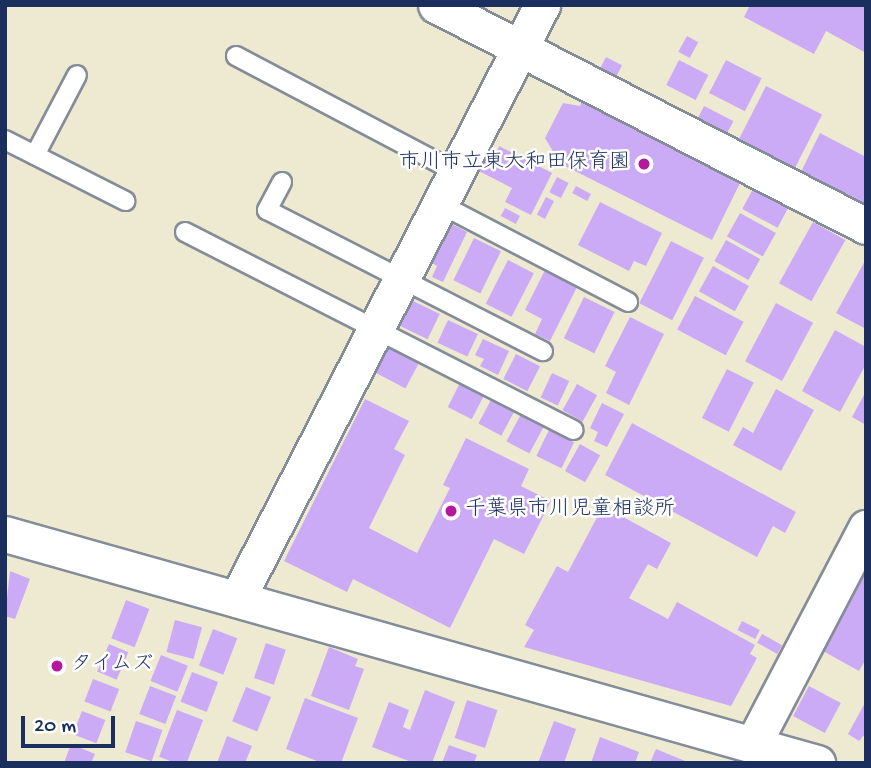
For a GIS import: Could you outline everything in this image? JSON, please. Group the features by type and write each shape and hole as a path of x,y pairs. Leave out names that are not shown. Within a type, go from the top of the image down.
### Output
{"street":[{"path":"436,5 866,226"},
{"path":"237,599 542,5"},
{"path":"753,744 866,528"},
{"path":"5,534 817,763"}],"lane":[{"path":"236,56 456,172"},
{"path":"35,155 76,75"},
{"path":"5,140 125,201"},
{"path":"282,182 267,211 543,351"},
{"path":"440,204 628,302"},
{"path":"185,232 573,430"}],"building":[{"path":"750,5 866,5 866,53 826,31 814,54 744,17"},
{"path":"687,36 698,42 690,58 678,52"},
{"path":"606,57 622,65 616,77 600,69"},
{"path":"679,60 708,75 696,100 666,85"},
{"path":"726,60 762,78 745,111 709,93"},
{"path":"766,86 822,115 793,172 737,143"},
{"path":"583,98 742,179 712,240 551,159 554,153 545,138 563,103 580,106"},
{"path":"704,106 733,121 725,138 695,123"},
{"path":"820,133 866,157 866,208 800,174"},
{"path":"486,146 497,152 499,146 552,173 531,215 505,202 512,188 475,169"},
{"path":"557,177 569,183 561,198 549,192"},
{"path":"576,186 591,194 587,201 572,193"},
{"path":"754,187 789,206 778,228 742,209"},
{"path":"546,197 554,201 545,219 537,215"},
{"path":"600,202 662,233 646,266 634,261 629,271 578,245"},
{"path":"505,208 520,216 516,224 501,216"},
{"path":"740,213 776,233 763,256 727,237"},
{"path":"448,222 467,232 443,282 432,277 437,266 423,258"},
{"path":"813,222 845,240 811,301 779,283"},
{"path":"474,238 501,251 480,293 453,280"},
{"path":"726,240 760,259 748,280 714,261"},
{"path":"671,241 704,258 672,320 639,303"},
{"path":"866,259 866,329 836,313"},
{"path":"508,260 534,273 512,317 486,304"},
{"path":"713,266 749,286 735,311 699,291"},
{"path":"546,268 578,285 550,341 535,334 542,319 525,310"},
{"path":"695,296 744,322 726,355 677,330"},
{"path":"584,297 615,312 594,353 564,338"},
{"path":"411,300 440,314 427,339 399,325"},
{"path":"776,303 813,323 782,381 745,361"},
{"path":"630,317 664,334 629,405 606,393 616,372 605,366"},
{"path":"448,320 478,334 467,357 437,343"},
{"path":"835,330 866,347 866,364 840,412 802,391"},
{"path":"483,339 509,351 498,375 480,366 484,359 475,355"},
{"path":"385,346 419,364 405,389 372,371"},
{"path":"516,354 540,366 527,391 503,379"},
{"path":"727,369 754,383 729,432 702,418"},
{"path":"552,373 569,381 558,406 541,397"},
{"path":"460,383 484,395 472,419 448,407"},
{"path":"577,384 597,395 583,421 562,410"},
{"path":"776,389 814,410 781,471 733,445 743,427 753,433"},
{"path":"866,391 866,425 852,417"},
{"path":"492,398 515,410 501,436 478,424"},
{"path":"365,399 409,421 394,449 405,455 369,528 417,553 450,488 443,485 466,438 529,469 521,486 551,501 524,554 494,539 450,628 353,579 347,592 284,561"},
{"path":"602,403 624,414 607,447 594,441 598,432 590,428"},
{"path":"521,414 544,426 529,454 506,441"},
{"path":"632,423 796,512 785,533 773,526 757,557 605,475"},
{"path":"549,430 574,442 561,468 536,456"},
{"path":"580,444 600,455 585,482 565,471"},
{"path":"603,506 671,543 657,569 648,564 629,598 668,619 677,602 755,645 750,654 757,658 731,706 524,647 534,630 525,625 557,566 568,572"},
{"path":"866,567 866,659 859,671 821,650"},
{"path":"10,571 30,579 15,619 5,616"},
{"path":"126,600 149,609 135,647 111,638"},
{"path":"175,620 202,627 194,659 166,652"},
{"path":"742,621 760,630 755,639 737,630"},
{"path":"213,629 237,638 223,675 199,665"},
{"path":"762,634 782,645 777,654 757,643"},
{"path":"266,643 286,650 274,685 254,678"},
{"path":"109,644 128,652 117,680 97,672"},
{"path":"329,647 358,659 355,666 364,669 349,710 311,696"},
{"path":"161,655 188,666 177,692 151,681"},
{"path":"192,672 218,682 207,712 181,702"},
{"path":"93,679 119,689 111,711 84,701"},
{"path":"150,686 176,696 165,724 139,714"},
{"path":"809,686 841,703 825,733 793,716"},
{"path":"246,687 271,697 257,731 232,721"},
{"path":"425,690 455,702 432,763 414,763 372,747 389,702 409,710 403,727 410,730"},
{"path":"305,698 358,718 341,763 322,763 286,749"},
{"path":"467,700 497,710 485,748 455,738"},
{"path":"866,701 866,733 859,741 848,734"},
{"path":"177,710 203,720 187,763 176,763 159,757"},
{"path":"82,711 105,720 96,743 73,734"},
{"path":"136,721 162,730 152,761 125,752"},
{"path":"554,721 576,729 564,763 538,763"},
{"path":"227,736 252,746 245,763 217,763"},
{"path":"600,737 639,752 635,763 591,763"},
{"path":"71,744 95,754 91,763 64,763"},
{"path":"449,745 477,755 474,763 442,763"},
{"path":"656,749 690,763 650,763"}],"place":[{"name":"市川市立東大和田保育園","path":"644,164"},
{"name":"千葉県市川児童相談所","path":"451,511"},
{"name":"タイムズ","path":"57,666"}]}
